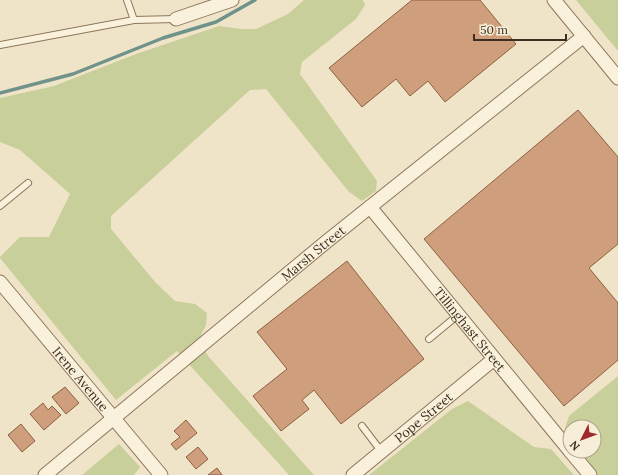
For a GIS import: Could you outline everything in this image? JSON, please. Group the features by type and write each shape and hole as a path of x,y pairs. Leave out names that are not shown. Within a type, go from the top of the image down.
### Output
{"street":[{"path":"176,19 232,0"},
{"path":"554,0 618,78"},
{"name":"Marsh Street","path":"45,475 370,207 584,36"},
{"name":"Tillinghast Street","path":"370,207 562,441"},
{"name":"Irene Avenue","path":"0,282 161,475"},
{"name":"Pope Street","path":"353,475 494,359"},
{"name":"Tillinghast Street","path":"577,459 590,475"}],"lane":[{"path":"127,0 134,20"},
{"path":"0,45 134,20 176,19"},
{"path":"0,206 28,183"},
{"path":"429,339 458,315"},
{"path":"362,426 381,451"}],"green space":[{"path":"304,0 363,0 365,5 356,19 302,62 300,74 377,181 376,191 362,201 349,192 266,89 250,90 111,216 111,229 156,283 175,301 195,304 207,313 206,325 199,339 208,356 314,475 289,475 177,351 116,400 0,258 20,237 49,237 70,194 20,150 0,142 0,98 54,86 136,54 219,26 241,29 256,29 288,14"},
{"path":"576,0 618,0 618,51"},
{"path":"618,376 618,475 597,475 584,459 602,459 602,419 568,419 569,416"},
{"path":"468,401 534,447 551,449 574,475 369,475 452,409"},
{"path":"119,444 140,467 134,475 82,475"}],"building":[{"path":"412,0 480,0 516,44 445,102 428,81 410,96 396,79 362,107 329,68"},
{"path":"578,110 618,157 618,244 589,268 618,303 618,360 564,406 424,239"},
{"path":"347,261 424,359 341,424 314,390 302,400 309,409 281,431 253,396 287,369 257,332"},
{"path":"65,387 79,403 66,414 52,397"},
{"path":"43,403 48,410 52,406 61,415 44,430 30,414"},
{"path":"186,420 197,433 176,450 171,444 180,437 174,431"},
{"path":"21,424 35,441 22,452 8,435"},
{"path":"198,447 208,459 196,469 186,457"},
{"path":"217,468 222,475 208,475"}],"waterway":[{"path":"0,93 73,74 163,38 216,22 255,0"}]}
